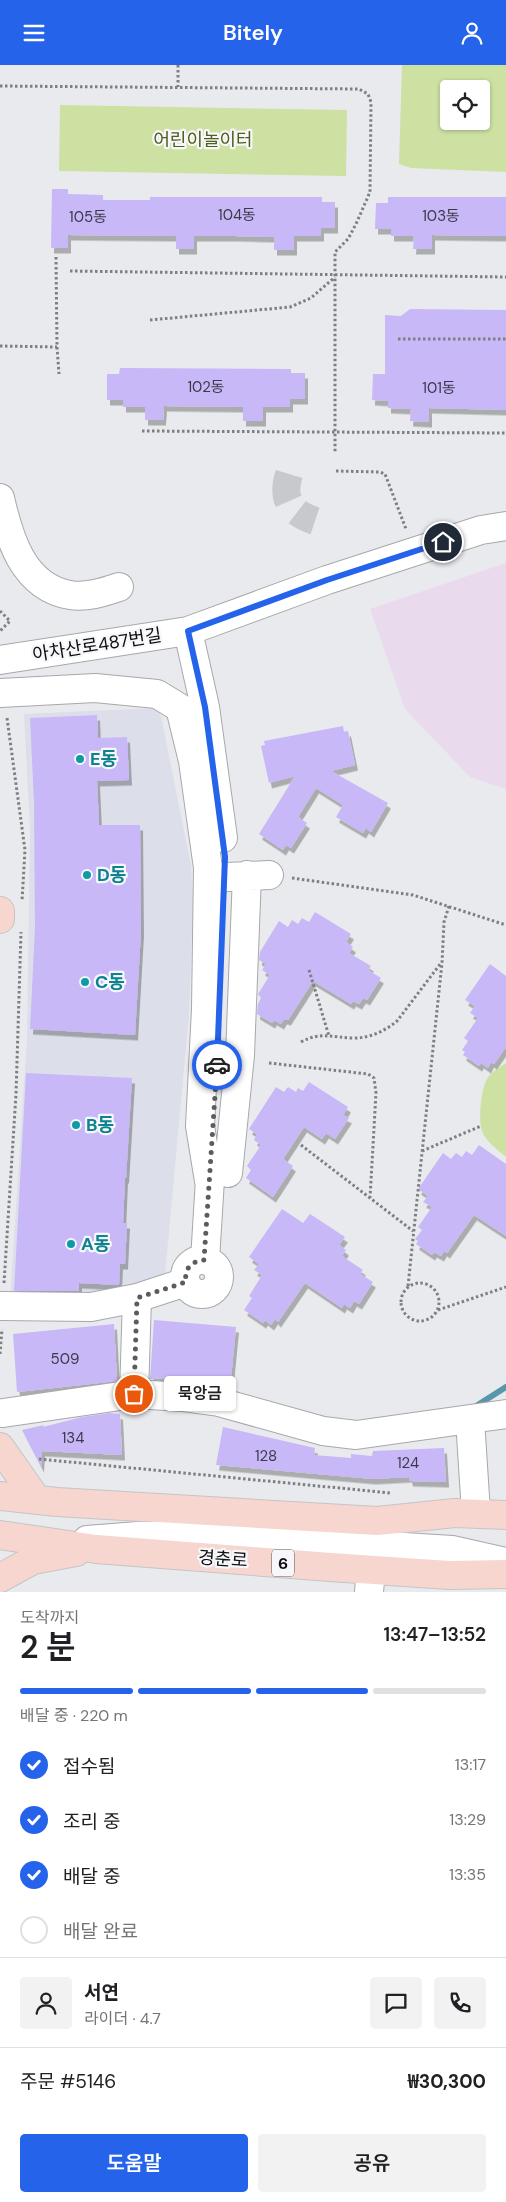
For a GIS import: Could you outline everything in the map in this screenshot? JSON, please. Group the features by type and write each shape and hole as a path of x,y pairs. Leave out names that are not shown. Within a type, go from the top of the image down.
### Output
{"main road":[{"path":"0,1447 37,1500"},
{"path":"0,1496 37,1500 377,1521 455,1513 506,1515"},
{"name":"경춘로","path":"0,1535 60,1542 96,1549 370,1581 449,1575 506,1574"},
{"path":"0,1578 33,1560 96,1549"}],"street":[{"path":"0,498 18,557 42,585 70,595 95,594 119,587"},
{"name":"아차산로487번길","path":"0,660 188,631 327,580 481,530 506,526"},
{"path":"1,1306 91,1307 137,1298 186,1282 189,1287 198,1293 209,1293 214,1289 219,1280 219,1274 214,1265 204,1260 219,1177 214,1113 237,876 225,857 220,812 192,705 188,631"},
{"path":"4,705 25,690 95,688 157,695 192,705"},
{"path":"134,1394 137,1298"},
{"path":"3,1413 134,1394 182,1397 218,1402 323,1431 356,1435 506,1414"},
{"path":"470,1419 476,1513"},
{"path":"377,1521 453,1540 506,1545"},
{"path":"60,1542 138,1536 228,1536 452,1551 506,1562"}],"path":[{"path":"178,65 178,87"},
{"path":"0,86 359,89 368,94 370,102 370,192 364,210 336,252 334,452"},
{"path":"56,257 59,374"},
{"path":"70,271 506,277"},
{"path":"150,320 290,307 311,298 335,276"},
{"path":"398,339 506,339"},
{"path":"0,347 57,347"},
{"path":"142,431 506,433"},
{"path":"336,471 380,472 385,474 407,531"},
{"path":"0,611 10,621 0,631"},
{"path":"0,1354 1,1306 16,1094 11,915 24,850 4,705"},
{"path":"237,876 413,895 506,925"},
{"path":"449,906 444,922 442,963 408,1286 401,1297 400,1303 405,1315 416,1321 423,1321 429,1319 438,1310 506,1287"},
{"path":"301,1042 312,1037 363,1037 388,1028 397,1021 442,963"},
{"path":"309,970 329,1036"},
{"path":"270,1063 368,1074 374,1078 376,1093 370,1198"},
{"path":"422,1151 481,1126"},
{"path":"301,1145 414,1232"},
{"path":"408,1286 420,1283 432,1287 439,1297 438,1310"},
{"path":"36,1459 398,1494"}],"shaded area":[{"path":"506,563 506,789 470,777 405,709 370,609"},
{"path":"157,708 161,716 191,866 193,898 189,1015 164,1285 96,1302 10,1300 27,1038 30,829 24,714"}],"green space":[{"path":"402,65 506,65 506,172 411,168 399,164"},
{"name":"어린이놀이터","path":"60,105 347,110 346,176 59,171"},
{"path":"506,1063 506,1157 484,1135 480,1113 486,1081 492,1073"}],"building":[{"path":"52,189 68,189 68,194 103,195 103,200 150,200 150,197 322,197 322,202 335,202 335,228 321,228 321,236 294,236 294,250 274,250 274,237 235,236 194,236 194,249 176,249 176,236 68,235 68,248 51,248"},
{"path":"388,197 506,197 506,236 432,235 432,249 413,249 414,236 391,236 391,229 375,229 376,203 388,203"},
{"path":"410,309 506,310 506,410 429,408 429,422 410,421 411,409 388,408 388,401 372,400 373,374 385,374 385,315 401,316"},
{"path":"120,368 291,369 291,373 305,373 305,399 290,399 290,407 263,407 263,421 243,421 243,407 164,406 163,420 145,420 145,407 123,407 123,400 107,400 107,374 119,374"},
{"path":"97,715 98,738 127,737 129,780 97,781 99,825 140,825 141,931 135,1035 30,1029 35,928 34,802 30,718"},
{"path":"343,726 344,732 348,731 355,765 331,771 388,803 371,832 366,828 363,833 336,817 343,805 316,788 298,817 307,823 291,848 286,845 283,850 259,834 295,776 269,783 261,746 265,745 264,741"},
{"path":"315,912 351,934 346,942 353,947 349,953 371,966 368,970 381,978 367,1000 363,998 359,1004 353,1001 351,1004 313,981 288,1020 284,1019 281,1024 274,1020 272,1023 257,1014 261,998 258,994 270,975 262,970 266,964 259,960 260,952 279,921 288,927 292,920 298,924 302,918 309,922"},
{"path":"490,964 506,976 506,1047 494,1064 491,1062 488,1068 481,1063 479,1066 463,1055 465,1052 462,1050 468,1041 464,1038 478,1018 470,1013 475,1006 465,1000"},
{"path":"26,1073 132,1078 123,1223 127,1223 125,1264 120,1264 119,1285 79,1283 79,1291 14,1291"},
{"path":"309,1082 348,1107 343,1115 349,1118 335,1139 326,1133 322,1139 304,1127 283,1159 293,1166 273,1197 246,1178 251,1170 247,1166 261,1145 254,1140 257,1134 249,1129 276,1087 284,1092 288,1087 296,1092 298,1088 303,1091"},
{"path":"479,1145 506,1164 506,1236 474,1215 447,1253 444,1251 441,1256 434,1252 432,1255 416,1244 418,1241 415,1239 422,1230 418,1227 432,1207 423,1202 428,1196 418,1189 443,1153 451,1159 456,1153 462,1157 466,1151 472,1155"},
{"path":"282,1209 303,1223 310,1214 345,1237 339,1245 346,1250 342,1256 363,1270 360,1274 373,1282 359,1304 354,1301 350,1308 344,1304 342,1308 305,1283 278,1322 275,1319 271,1325 265,1320 263,1323 244,1310 252,1298 249,1296 262,1275 254,1270 259,1264 249,1257"},
{"path":"154,1320 236,1327 230,1388 183,1381 182,1377 150,1379"},
{"path":"114,1324 117,1381 17,1392 13,1334"},
{"path":"110,1413 120,1414 122,1455 42,1451 41,1467 22,1430 44,1425 43,1427 82,1417"},
{"path":"223,1427 315,1448 314,1455 351,1458 351,1454 372,1456 373,1451 444,1448 446,1482 410,1481 409,1477 373,1479 216,1465"}],"waterway":[{"path":"473,1408 506,1387"}],"tunnel":[{"path":"289,474 286,491 290,504 300,514 315,521"}],"way so far":[{"path":"134,1394 137,1298 186,1282 186,1271 189,1266 199,1260 204,1260 217,1065"}],"place":[{"name":"E동","path":"80,759"},
{"name":"D동","path":"87,875"},
{"name":"C동","path":"85,982"},
{"name":"B동","path":"76,1125"},
{"name":"A동","path":"71,1244"},
{"name":"묵앙금","path":"134,1394"}],"route":[{"path":"217,1065 225,857 205,707 188,631 327,580 443,542"}]}
